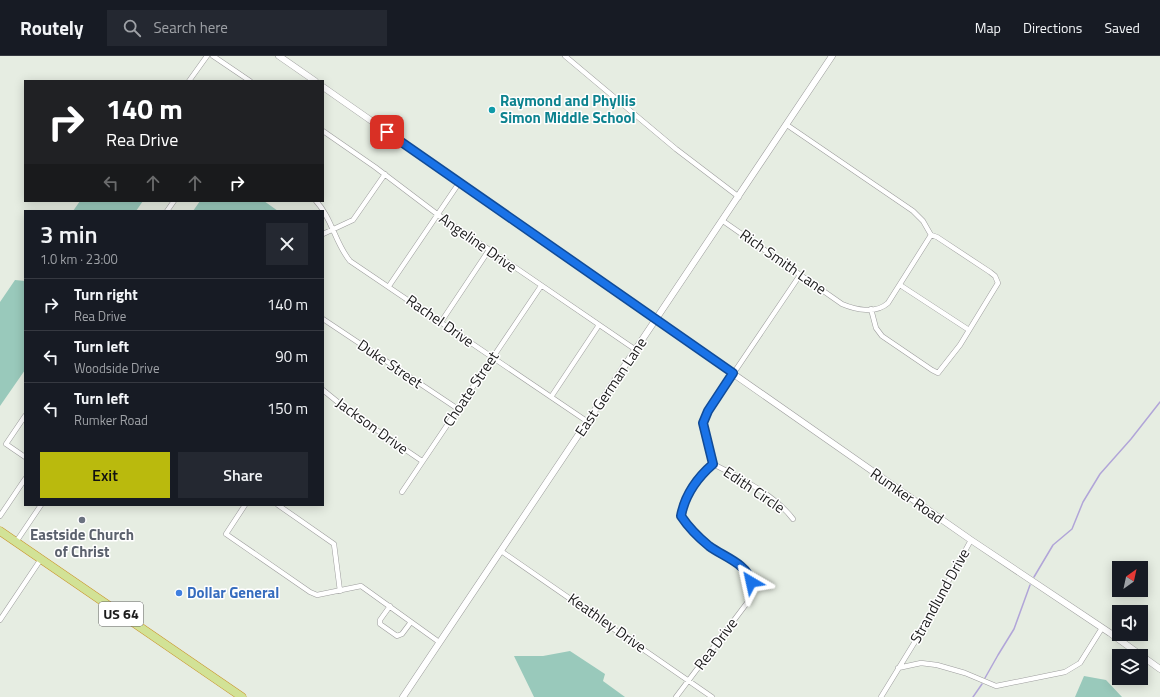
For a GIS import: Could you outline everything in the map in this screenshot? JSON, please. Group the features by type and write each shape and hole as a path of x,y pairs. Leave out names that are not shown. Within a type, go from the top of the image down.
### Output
{"highway":[{"name":"US 64","path":"0,531 242,697"}],"street":[{"path":"191,80 207,56"},
{"path":"213,56 249,80"},
{"path":"279,56 314,80"},
{"path":"565,56 738,198"},
{"name":"East German Lane","path":"403,697 832,56"},
{"name":"Rumker Road","path":"324,88 656,321 733,373 971,540 1160,669"},
{"path":"787,125 913,211 923,221 931,235 938,237 995,276 998,283 996,287 969,330 938,373 882,336 876,328 871,309 884,307 900,285 931,235"},
{"name":"Angeline Drive","path":"324,132 385,174 437,214 636,350"},
{"path":"324,234 353,220 385,174"},
{"path":"389,286 459,183"},
{"name":"Rachel Drive","path":"317,202 324,209 342,252 350,261 588,422"},
{"name":"Rich Smith Lane","path":"723,221 842,304 854,309 871,309"},
{"path":"441,322 489,250"},
{"path":"713,464 703,423 708,411 800,275"},
{"path":"900,285 969,330"},
{"name":"Choate Street","path":"402,492 541,286"},
{"name":"Duke Street","path":"324,320 458,409"},
{"path":"551,397 599,325"},
{"name":"Jackson Drive","path":"324,391 350,412 422,461"},
{"path":"24,417 6,444 24,456"},
{"name":"Edith Circle","path":"713,464 733,474 785,508 793,520"},
{"name":"Rea Drive","path":"676,697 750,599 752,589 750,577 743,569 710,547 691,530 681,516 684,501 701,475 713,464"},
{"path":"0,516 24,481"},
{"path":"16,542 40,506"},
{"path":"242,506 226,534 310,592 317,595 362,586 439,642"},
{"path":"279,506 334,544 340,591"},
{"name":"Strandlund Drive","path":"881,697 971,540"},
{"name":"Keathley Drive","path":"501,551 712,697"},
{"path":"0,620 41,559"},
{"path":"390,606 380,620 380,624 397,636 402,634 411,622"},
{"path":"898,668 921,663 937,665 965,673 996,686 1065,672 1080,663 1102,628"}],"shaded area":[{"path":"79,202 142,202 137,210 74,210"},
{"path":"199,202 265,202 277,210 194,210"},
{"path":"15,280 24,281 24,371 0,406 0,302"},
{"path":"570,651 605,674 603,681 625,697 534,697 514,656 543,656"},
{"path":"1084,676 1106,680 1122,697 1075,697"}],"waterway":[{"path":"1034,577 1053,545 1072,529 1083,502 1100,474 1131,439 1160,402"},
{"path":"985,678 1014,629 1030,585"},
{"path":"973,697 982,684"}],"place":[{"name":"Raymond and Phyllis Simon Middle School","path":"492,110"},
{"name":"Eastside Church of Christ","path":"82,520"},
{"name":"Dollar General","path":"179,593"}],"route":[{"path":"387,132 656,321 733,373 708,411 703,423 713,464 701,475 684,501 681,516 691,530 710,547 743,569 750,577 751,582"}]}
